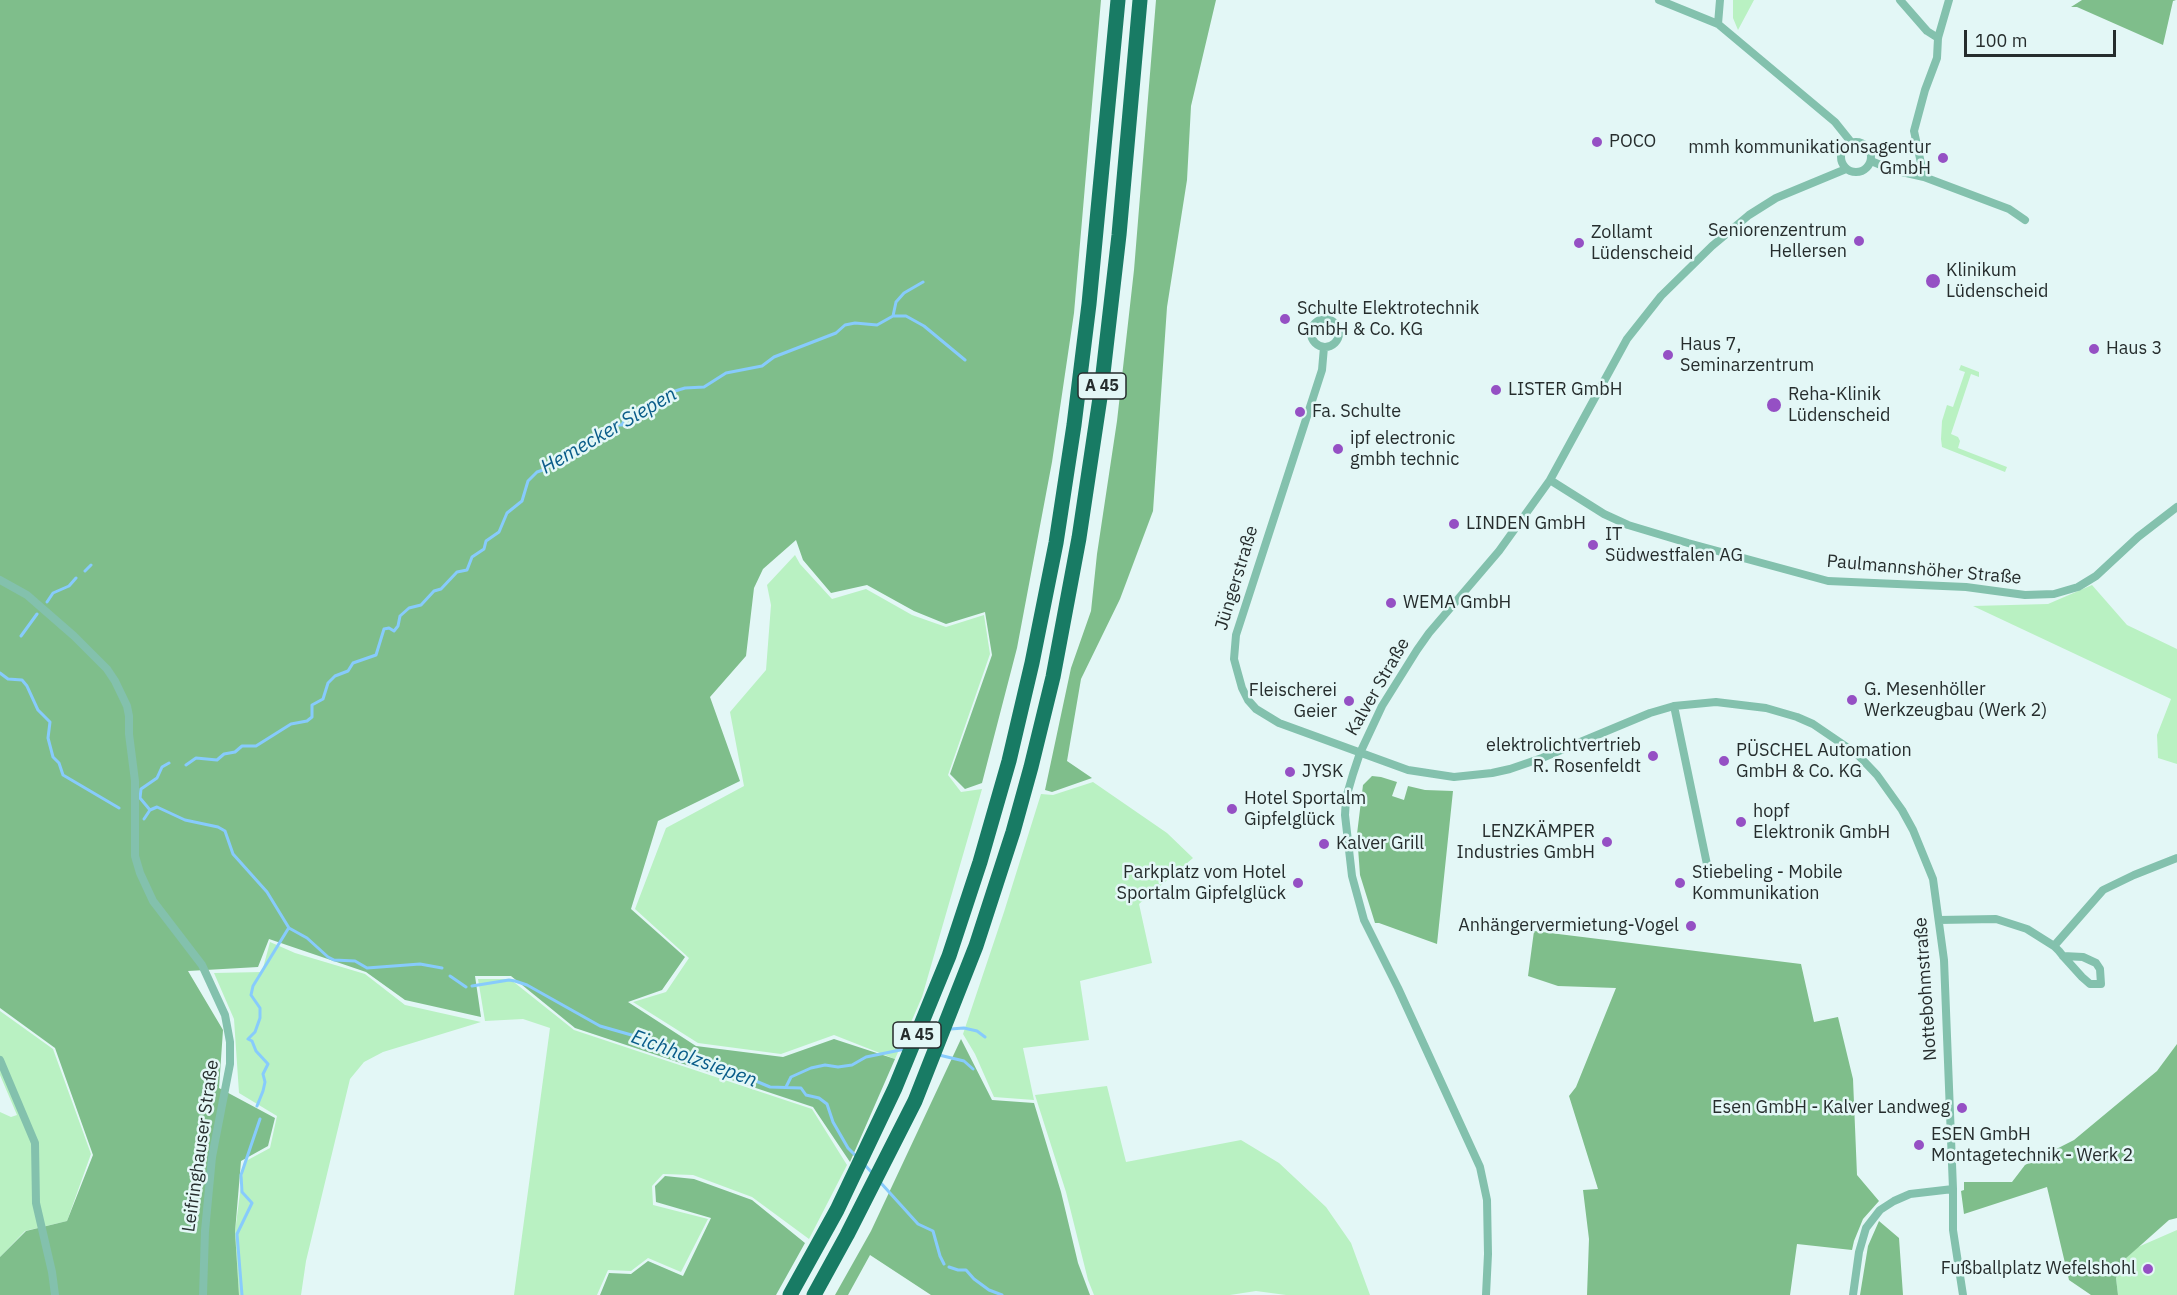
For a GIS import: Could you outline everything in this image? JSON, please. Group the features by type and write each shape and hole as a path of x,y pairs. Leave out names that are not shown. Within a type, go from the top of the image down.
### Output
{"highway":[{"name":"A 45","path":"790,1295 837,1210 899,1077 949,956 980,862 1009,761 1035,652 1056,543 1074,425 1089,304 1118,0"},
{"name":"A 45","path":"814,1295 915,1101 976,946 1013,832 1031,767 1053,677 1079,538 1101,391 1119,235 1140,0"}],"street":[{"path":"1659,0 1718,24 1836,122 1851,142"},
{"path":"1718,24 1720,0"},
{"path":"1900,0 1927,31 1938,38"},
{"path":"1923,177 1914,131 1925,90 1937,58 1938,38 1949,0"},
{"path":"1858,141 1866,145 1871,153 1871,161 1867,168 1860,172 1853,172 1841,163 1840,154 1844,147 1851,142 1858,141"},
{"path":"1871,161 1893,170 1923,177 2009,209 2025,220"},
{"name":"Kalver Straße","path":"1486,1295 1487,1209 1486,1190 1480,1167 1398,988 1364,920 1352,876 1345,815 1346,798 1360,753 1383,706 1417,650 1499,550 1550,480 1627,339 1661,296 1720,239 1749,215 1776,198 1846,169"},
{"name":"Jüngerstraße","path":"1324,347 1322,370 1242,613 1236,634 1234,659 1242,688 1256,709 1279,723 1360,753"},
{"name":"Paulmannshöher Straße","path":"1550,480 1604,514 1628,525 1828,581 1966,587 2039,596 2078,587 2096,576 2138,537 2177,507"},
{"name":"Leifringhauser Straße","path":"0,580 27,595 74,636 107,669 115,681 127,706 129,716 135,781 135,856 140,873 153,901 202,965 225,1015 230,1042 230,1064 212,1157 205,1231 203,1295"},
{"name":"Nottebohmstraße","path":"1360,753 1408,770 1433,774 1464,777 1492,773 1526,764 1625,723 1674,706 1716,702 1738,703 1785,712 1813,724 1852,750 1890,792 1913,831 1933,879 1944,960 1953,1230 1963,1295"},
{"path":"1674,706 1709,874"},
{"path":"2054,946 2103,890 2134,874 2177,858"},
{"path":"1939,920 1996,919 2027,929 2054,946 2063,956 2090,984 2101,984 2100,969 2096,963 2083,957 2063,956"},
{"path":"0,1060 35,1143 36,1203 55,1295"},
{"path":"1853,1295 1859,1252 1866,1228 1880,1210 1893,1201 1910,1194 1953,1189"}],"green space":[{"path":"0,0 1101,0 1074,313 1052,462 1017,648 982,783 965,789 950,774 992,655 985,612 946,624 914,611 867,585 831,593 803,560 796,540 763,569 754,588 746,656 710,697 740,781 658,821 631,909 685,957 662,990 628,1002 696,1046 783,1057 834,1039 895,1059 850,1162 813,1107 575,1028 511,976 475,976 481,1017 405,1000 366,972 269,939 258,967 188,971 223,1030 219,1088 275,1118 268,1146 241,1161 235,1232 239,1295 0,1295 0,1257 26,1231 67,1221 93,1155 55,1048 0,1008"},
{"path":"1156,0 1216,0 1191,106 1187,180 1167,307 1153,511 1120,599 1081,679 1067,761 1092,778 1052,792 1045,790 1071,668 1091,611 1117,421 1134,270"},
{"path":"1733,0 1754,0 1738,30 1733,18"},
{"path":"2082,0 2176,0 2173,1 2163,45 2077,7 2071,7"},
{"path":"1961,365 1979,372 1979,377 1971,374 1951,434 1958,437 1960,441 1958,448 2007,467 2005,472 1942,447 1942,421 1947,405 1953,407 1965,372 1959,370"},
{"path":"795,555 800,564 832,599 866,589 912,615 946,627 984,615 990,654 948,775 961,792 982,789 922,997 895,1059 834,1035 781,1054 698,1043 633,1002 666,992 689,958 635,909 666,828 744,786 730,712 766,670 771,605 767,585"},
{"path":"2092,585 2127,625 2177,649 2177,764 2158,758 2157,735 2171,699 1973,606 2048,604"},
{"path":"1372,776 1397,782 1392,796 1404,800 1408,786 1425,790 1453,791 1437,944 1375,923 1360,875 1357,834 1363,785"},
{"path":"1093,782 1167,833 1193,858 1139,904 1152,963 1080,981 1089,1040 1023,1048 1034,1100 994,1097 975,1054 963,1034 1041,794 1053,795"},
{"path":"1534,931 1801,964 1814,1022 1838,1017 1853,1079 1857,1175 1879,1201 1863,1219 1852,1250 1797,1244 1790,1295 1587,1295 1589,1239 1583,1190 1598,1189 1569,1096 1576,1087 1616,988 1558,986 1528,976"},
{"path":"270,942 295,953 365,974 405,1005 481,1022 383,1052 364,1062 350,1079 306,1261 301,1295 239,1295 235,1232 244,1162 270,1148 277,1116 239,1093 234,1019 214,973 262,972"},
{"path":"478,979 510,979 574,1030 812,1109 847,1165 809,1239 752,1197 693,1175 663,1174 652,1186 653,1205 708,1219 681,1272 648,1258 631,1271 608,1270 597,1295 514,1295 550,1028 523,1019 485,1021"},
{"path":"0,1011 53,1049 91,1154 67,1221 25,1231 0,1257 0,1112 11,1117 17,1115 0,1075"},
{"path":"961,1039 992,1100 1034,1103 1061,1192 1078,1263 1090,1295 931,1295 870,1255 848,1295 835,1295 871,1231"},
{"path":"2177,1044 2177,1218 2169,1220 2124,1260 2116,1278 2118,1295 2091,1295 2069,1280 2047,1187 1964,1214 1961,1191 1964,1190 1964,1182 2012,1182 2025,1165 2074,1140 2157,1071"},
{"path":"1107,1086 1126,1162 1241,1140 1279,1163 1326,1207 1351,1243 1370,1295 1286,1295 1256,1291 1230,1295 1094,1295 1088,1280 1066,1192 1035,1095"},
{"path":"665,1176 694,1179 752,1200 805,1243 776,1295 600,1295 609,1273 631,1274 648,1261 683,1276 711,1218 656,1202 655,1186"},
{"path":"1879,1221 1899,1238 1903,1295 1860,1295 1868,1246"},
{"name":"Fußballplatz Wefelshohl","path":"2177,1230 2177,1295 2118,1295 2116,1278 2124,1260 2138,1247"}],"waterway":[{"path":"893,316 896,302 904,293 923,282"},
{"name":"Hemecker Siepen","path":"186,765 196,758 217,760 224,754 235,752 242,746 256,746 291,724 307,721 312,717 312,705 323,699 328,683 335,676 348,671 353,663 376,655 384,629 389,628 394,631 398,626 400,616 409,608 421,605 457,572 467,570 472,557 484,549 486,541 499,532 507,513 522,501 528,481 537,472 561,460 567,450 583,447 597,436 610,433 615,425 622,425 625,418 631,414 638,414 644,407 649,408 654,403 670,402 675,391 704,387 726,373 762,366 774,357 836,333 845,325 855,323 877,325 893,316 906,316 924,326 965,360"},
{"path":"85,571 91,565"},
{"path":"47,602 53,593 69,586 76,578"},
{"path":"21,636 37,614"},
{"name":"Eichholzsiepen","path":"0,673 8,679 22,680 38,710 50,722 48,738 53,757 59,763 63,775 119,808"},
{"name":"Hemecker Siepen","path":"150,810 140,798 141,789 157,778 162,767 169,763"},
{"name":"Eichholzsiepen","path":"144,819 150,810 157,807 185,820 218,827 225,831 233,854 267,892 289,928 307,938 328,957 334,960 355,961 367,968 420,964 442,968"},
{"path":"257,1106 265,1082 263,1074 268,1064 256,1051 252,1041 248,1039 255,1032 260,1018 260,1008 251,995 253,986 288,929"},
{"name":"Eichholzsiepen","path":"450,976 466,987"},
{"name":"Eichholzsiepen","path":"472,986 515,981 527,985 600,1026 670,1046 710,1062 724,1072 739,1074 770,1087 801,1088 806,1095 819,1098 827,1104 833,1122 848,1148 857,1157"},
{"path":"950,1029 964,1028 977,1031 985,1037"},
{"path":"917,1046 931,1043"},
{"path":"786,1087 791,1077 811,1068 825,1065 838,1067 852,1065 866,1057 905,1049"},
{"path":"939,1055 964,1061 973,1069"},
{"path":"242,1295 237,1234 252,1203 242,1192 241,1175 260,1119"},
{"name":"Eichholzsiepen","path":"864,1164 874,1175"},
{"name":"Eichholzsiepen","path":"880,1182 918,1224 933,1231 944,1264"},
{"name":"Eichholzsiepen","path":"949,1267 966,1270 989,1290 1002,1295"}],"place":[{"name":"POCO","path":"1597,142"},
{"name":"mmh kommunikationsagentur GmbH","path":"1943,158"},
{"name":"Seniorenzentrum Hellersen","path":"1859,241"},
{"name":"Zollamt Lüdenscheid","path":"1579,243"},
{"name":"Klinikum Lüdenscheid","path":"1933,281"},
{"name":"Schulte Elektrotechnik GmbH & Co. KG","path":"1285,319"},
{"name":"Haus 3","path":"2094,349"},
{"name":"Haus 7, Seminarzentrum","path":"1668,355"},
{"name":"LISTER GmbH","path":"1496,390"},
{"name":"Reha-Klinik Lüdenscheid","path":"1774,405"},
{"name":"Fa. Schulte","path":"1300,412"},
{"name":"ipf electronic gmbh technic","path":"1338,449"},
{"name":"LINDEN GmbH","path":"1454,524"},
{"name":"IT Südwestfalen AG","path":"1593,545"},
{"name":"WEMA GmbH","path":"1391,603"},
{"name":"G. Mesenhöller Werkzeugbau (Werk 2)","path":"1852,700"},
{"name":"Fleischerei Geier","path":"1349,701"},
{"name":"elektrolichtvertrieb R. Rosenfeldt","path":"1653,756"},
{"name":"PÜSCHEL Automation GmbH & Co. KG","path":"1724,761"},
{"name":"JYSK","path":"1290,772"},
{"name":"Hotel Sportalm Gipfelglück","path":"1232,809"},
{"name":"hopf Elektronik GmbH","path":"1741,822"},
{"name":"LENZKÄMPER Industries GmbH","path":"1607,842"},
{"name":"Kalver Grill","path":"1324,844"},
{"name":"Parkplatz vom Hotel Sportalm Gipfelglück","path":"1298,883"},
{"name":"Stiebeling - Mobile Kommunikation","path":"1680,883"},
{"name":"Anhängervermietung-Vogel","path":"1691,926"},
{"name":"Esen GmbH - Kalver Landweg","path":"1962,1108"},
{"name":"ESEN GmbH Montagetechnik - Werk 2","path":"1919,1145"},
{"name":"Fußballplatz Wefelshohl","path":"2148,1269"}]}
